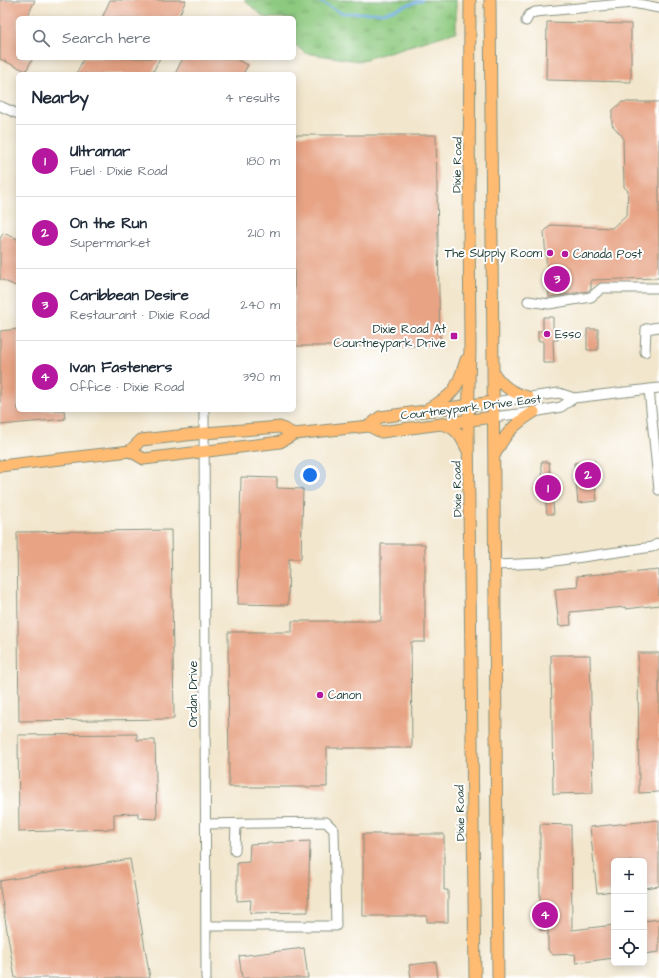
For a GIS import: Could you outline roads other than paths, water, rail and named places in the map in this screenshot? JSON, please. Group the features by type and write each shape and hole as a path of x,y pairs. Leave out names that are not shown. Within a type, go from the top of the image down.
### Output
{"main road":[{"path":"470,1 490,1 498,978"},
{"name":"Dixie Road","path":"470,1 470,348 468,420 475,978"},
{"path":"423,411 442,401 454,391 470,348"},
{"path":"493,372 498,380 511,391 528,397"},
{"name":"Courtneypark Drive East","path":"369,426 380,417 493,402"},
{"path":"494,456 504,437 520,421 534,412"},
{"name":"Courtneypark Drive East","path":"0,466 130,451 144,459 280,442 294,434 369,426 381,432 493,417"},
{"path":"438,424 447,425 455,430 462,437 469,454"},
{"name":"Courtneypark Drive East","path":"130,451 141,440 205,433 280,427 294,434"},
{"path":"468,978 475,964"}],"street":[{"path":"526,21 530,15 535,12 633,3 656,6 659,8"},
{"path":"0,106 16,113"},
{"path":"528,301 549,304 591,297 602,288 659,288"},
{"path":"645,352 646,329 659,327"},
{"name":"Courtneypark Drive East","path":"493,402 558,393 574,398 659,388"},
{"path":"649,389 659,490"},
{"name":"Courtneypark Drive East","path":"493,417 561,407 574,398"},
{"name":"Ordan Drive","path":"204,412 206,978"},
{"path":"495,565 549,562 652,547 659,543"},
{"path":"206,824 326,822 334,830 336,926 206,926"},
{"path":"235,851 236,824"}],"waterway":[{"path":"316,0 342,13 384,13 422,0"}],"place":[{"name":"The SUpply Room","path":"550,253"},
{"name":"Canada Post","path":"565,254"},
{"name":"Caribbean Desire","path":"557,279"},
{"name":"Esso","path":"547,334"},
{"name":"Dixie Road At Courtneypark Drive","path":"454,336"},
{"name":"On the Run","path":"588,475"},
{"name":"Ultramar","path":"548,488"},
{"name":"Canon","path":"320,695"},
{"name":"Ivan Fasteners","path":"545,915"}]}
